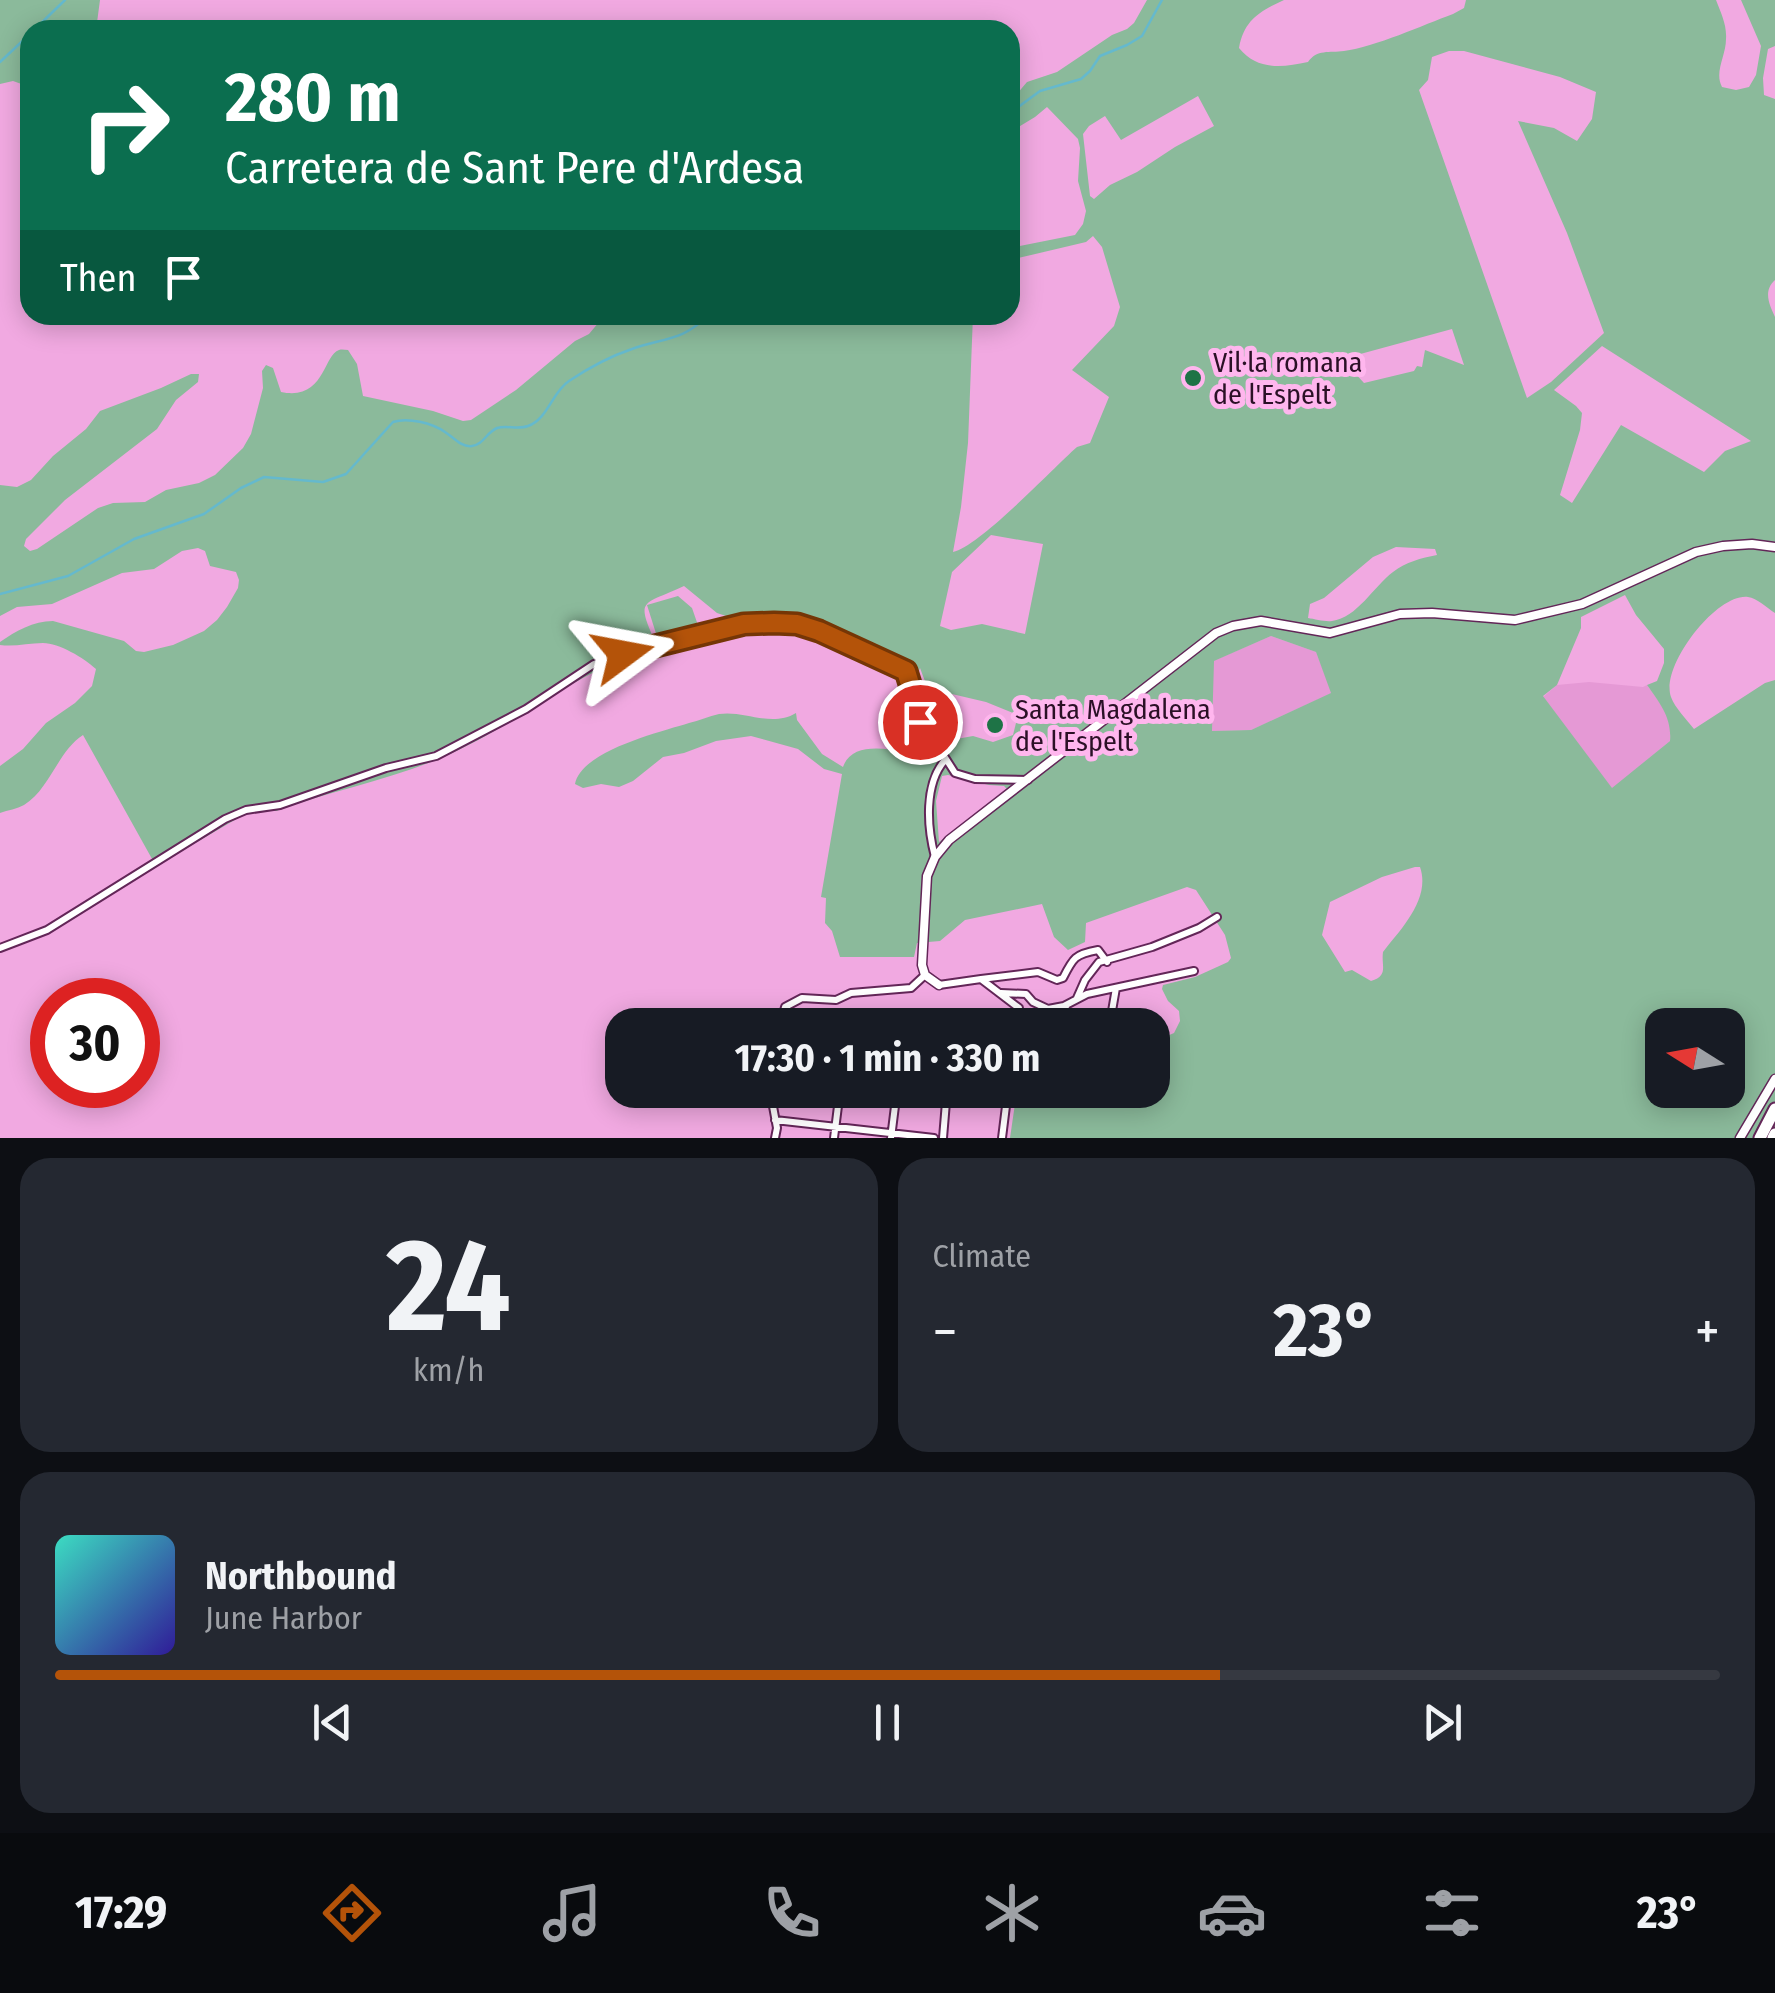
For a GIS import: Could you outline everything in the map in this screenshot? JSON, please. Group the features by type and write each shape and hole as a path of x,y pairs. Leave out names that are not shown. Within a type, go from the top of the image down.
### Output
{"highway":[{"path":"1760,1138 1775,1109"}],"street":[{"path":"1107,962 1098,950 1072,958 1062,978 1057,980 1038,972 939,985 926,975 922,965 927,876 934,857 949,840 1216,633 1261,621 1330,634 1400,614 1515,620 1582,604 1696,552 1752,544 1775,548"},
{"path":"0,948 47,930 172,850 240,812 270,808 354,778 436,756 526,710 594,664 744,624 770,622 819,631 906,671 910,702 954,773 975,779 1029,780"},
{"path":"934,857 930,805 935,771 945,760"},
{"path":"1076,999 1099,962 1152,947 1217,918"},
{"path":"1001,993 1026,994 1048,1009 1088,994 1194,971"},
{"path":"785,1008 802,998 836,1000 850,992 911,988 926,975"},
{"path":"980,978 1018,1008"},
{"path":"1113,1008 1116,988"},
{"path":"1740,1138 1775,1079"},
{"path":"773,1108 775,1138"},
{"path":"834,1138 838,1108"},
{"path":"891,1136 895,1108"},
{"path":"943,1138 946,1108"},
{"path":"1002,1138 1006,1108"},
{"path":"775,1120 934,1138"}],"shaded area":[{"path":"1271,636 1316,652 1332,693 1251,730 1212,731 1213,661"},
{"path":"1557,685 1647,685 1665,710 1671,727 1670,741 1612,789 1543,697"}],"green space":[{"path":"0,0 100,0 97,20 20,20 20,83 0,84"},
{"path":"1147,0 1284,0 1254,18 1239,48 1262,64 1279,66 1308,62 1319,53 1356,49 1384,40 1453,14 1464,8 1466,0 1716,0 1726,34 1720,81 1722,87 1736,90 1749,87 1756,75 1761,46 1741,0 1775,0 1775,46 1768,49 1763,78 1764,95 1775,99 1775,280 1768,293 1775,317 1775,613 1748,597 1721,607 1693,634 1674,668 1670,684 1673,701 1694,729 1775,680 1775,1138 1010,1138 1014,1108 1170,1108 1170,1035 1180,1021 1179,1011 1168,1001 1163,985 1195,977 1228,962 1231,958 1225,935 1196,890 1187,887 1086,923 1085,942 1068,950 1054,937 1042,904 965,920 940,941 917,943 914,957 840,957 832,931 825,923 826,898 821,897 842,774 824,769 798,749 751,736 716,741 663,757 619,787 601,784 583,788 575,784 580,772 606,753 642,738 729,713 777,719 796,713 822,754 843,767 858,751 870,749 935,759 910,716 905,682 900,676 885,666 802,634 780,630 736,632 612,665 443,757 276,811 250,811 156,866 83,735 67,750 33,798 0,813 0,766 92,686 96,669 56,646 0,642 25,627 53,621 124,641 136,651 173,645 204,631 217,620 239,580 236,572 210,566 205,551 198,548 182,551 154,569 122,573 52,604 17,607 0,616 0,485 17,487 31,480 100,411 191,374 199,374 198,382 176,400 157,429 65,500 26,539 24,546 30,551 37,549 98,508 113,503 145,502 166,490 215,475 243,448 251,434 266,365 273,368 281,392 295,393 314,384 334,354 348,350 357,364 363,396 463,421 471,420 516,390 596,325 973,325 968,443 953,552 965,547 1077,447 1090,443 1109,397 1072,370 1114,326 1120,307 1102,247 1093,236 1086,242 1020,258 1020,246 1075,235 1086,211 1078,181 1078,139 1047,107 1020,126 1020,90 1027,82 1057,72 1134,23","holes":["1464,51 1560,77 1596,92 1592,119 1577,141 1554,128 1518,121 1567,233 1604,333 1551,382 1527,398 1419,90 1428,80 1432,57","1198,96 1214,126 1110,185 1094,199 1090,196 1083,134 1089,126 1105,116 1121,140","1452,329 1464,365 1425,350 1422,367 1364,383 1342,359","1602,346 1751,441 1725,451 1704,472 1621,425 1572,503 1560,495 1582,413 1554,390","991,535 1043,544 1025,634 982,624 951,630 940,626 952,572","1396,547 1435,549 1437,555 1393,572 1341,619 1308,618 1310,604 1324,598 1373,557","684,586 717,613 738,620 700,631 692,608 678,596 647,605 659,643 656,644 645,610 646,605 651,601","1625,595 1664,649 1657,681 1647,685 1667,718 1670,741 1612,788 1543,696 1557,685 1581,628 1581,617","1271,636 1316,652 1331,693 1251,730 1212,731 1214,661","920,668 926,684 939,691 986,702 1018,715 1013,735 993,742 973,736 940,742 914,701 912,691","942,776 1004,786 1007,789 939,842 936,801","1420,867 1422,879 1418,902 1383,952 1380,976 1371,981 1352,970 1345,972 1322,935 1330,902 1382,877"]}],"waterway":[{"path":"44,20 65,0"},
{"path":"1020,106 1040,91 1081,79 1100,56 1142,36 1162,0"},
{"path":"0,62 20,43"},
{"path":"0,594 68,576 134,539 204,514 264,477 323,482 346,474 393,422 427,424 468,446 476,445 497,428 528,426 540,418 563,386 576,376 624,352 681,334 696,325"}],"place":[{"name":"Vil·la romana de l'Espelt","path":"1193,378"},
{"name":"Santa Magdalena de l'Espelt","path":"995,725"}],"route":[{"path":"623,654 744,624 797,624 906,671 910,676 910,702 920,722"}]}
